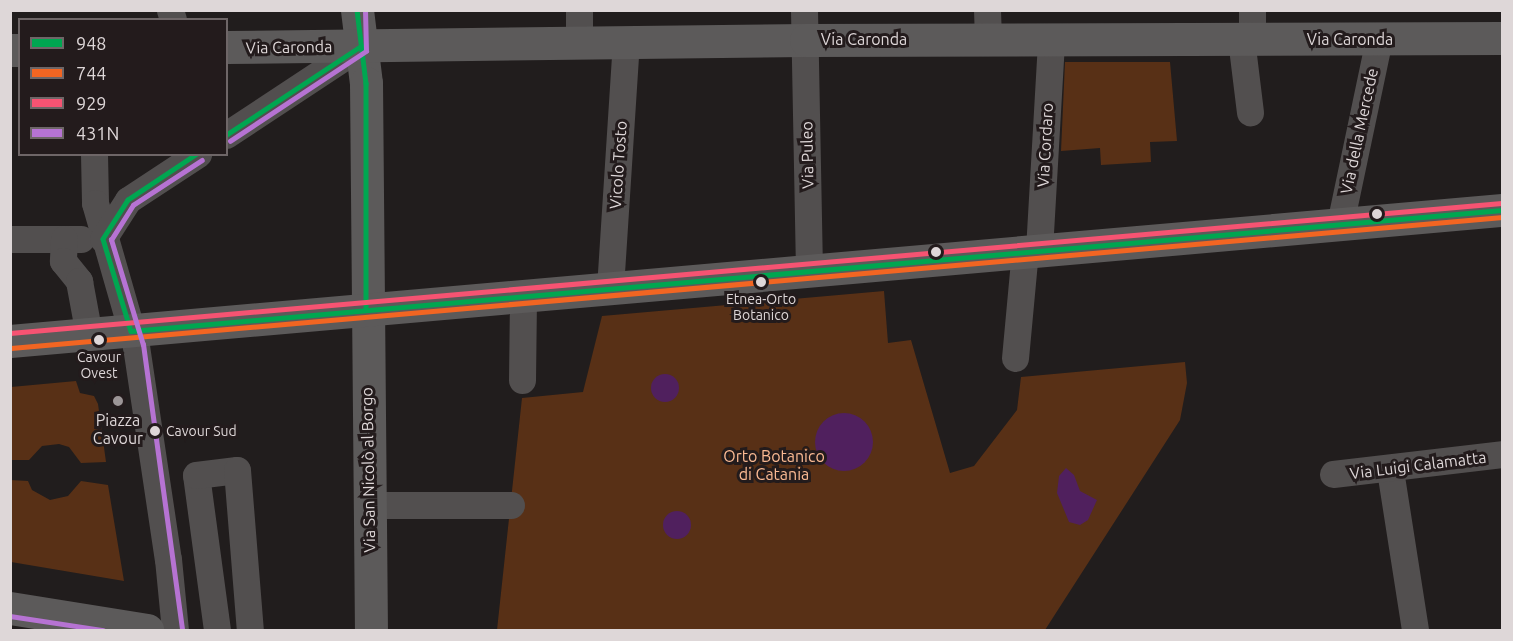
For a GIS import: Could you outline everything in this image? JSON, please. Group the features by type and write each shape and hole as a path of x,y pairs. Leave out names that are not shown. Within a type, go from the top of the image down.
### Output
{"main road":[{"name":"Via San Nicolò al Borgo","path":"357,10 366,83 367,505 371,630"},
{"name":"Via Caronda","path":"228,47 626,42 805,25 987,25 1051,39 1248,29 1379,39 1503,38"},
{"path":"10,341 1503,210"},
{"path":"10,608 147,630"}],"street":[{"path":"579,10 579,42"},
{"name":"Via Puleo","path":"805,25 809,270"},
{"path":"1248,29 1250,112"},
{"name":"Via Cordaro","path":"1015,358 1032,251 1051,39"},
{"name":"Via della Mercede","path":"1340,224 1379,39"},
{"name":"Vicolo Tosto","path":"610,288 626,42"},
{"path":"228,134 361,46"},
{"path":"94,156 95,203 103,238 145,329 158,480 175,630"},
{"path":"103,238 128,200 195,156"},
{"path":"10,239 103,238"},
{"path":"64,239 63,261 79,281 89,335"},
{"path":"522,380 524,297"},
{"name":"Via Luigi Calamatta","path":"1333,474 1390,470 1503,454"},
{"path":"158,480 237,470 249,617 214,603"},
{"path":"1390,470 1415,630"},
{"path":"196,475 217,630"},
{"path":"367,505 511,505"},
{"path":"168,559 207,553"}],"green space":[{"path":"1065,62 1170,62 1177,141 1150,142 1151,162 1101,165 1100,148 1061,151"},
{"name":"Orto Botanico di Catania","path":"884,291 888,343 911,340 950,473 974,466 1017,410 1021,377 1185,362 1187,383 1180,420 1045,630 497,630 522,398 583,392 602,316"},
{"path":"76,381 80,393 94,396 98,404 106,462 81,463 69,447 59,444 42,446 29,460 11,460 11,387"},
{"path":"10,480 28,481 32,490 50,500 68,496 81,481 108,485 124,581 11,562"}],"shaded area":[{"path":"665,374 675,378 679,388 675,398 665,402 655,398 651,388 655,378"},
{"path":"844,413 860,418 868,426 873,442 868,458 860,466 844,471 828,466 820,458 815,442 820,426 828,418"},
{"path":"1066,468 1074,475 1080,491 1097,500 1088,520 1080,525 1069,522 1057,493 1059,476"},
{"path":"677,511 687,515 691,525 687,535 677,539 667,535 663,525 667,515"}],"transit line":[{"name":"948","path":"357,10 366,83 366,309"},
{"name":"431N","path":"230,141 366,51 365,10"},
{"name":"948","path":"228,134 361,46"},
{"name":"948","path":"194,156 128,200 103,239 131,331 1502,210"},
{"name":"431N","path":"182,629 143,345 111,240 133,205 202,160"},
{"name":"929","path":"10,333 1501,203"},
{"name":"744","path":"11,348 1502,217"},
{"name":"431N","path":"10,616 103,630"}],"place":[{"name":"Etnea-Orto Botanico","path":"761,282"},
{"name":"Cavour Ovest","path":"99,340"},
{"name":"Piazza Cavour","path":"118,401"},
{"name":"Cavour Sud","path":"155,431"}]}
